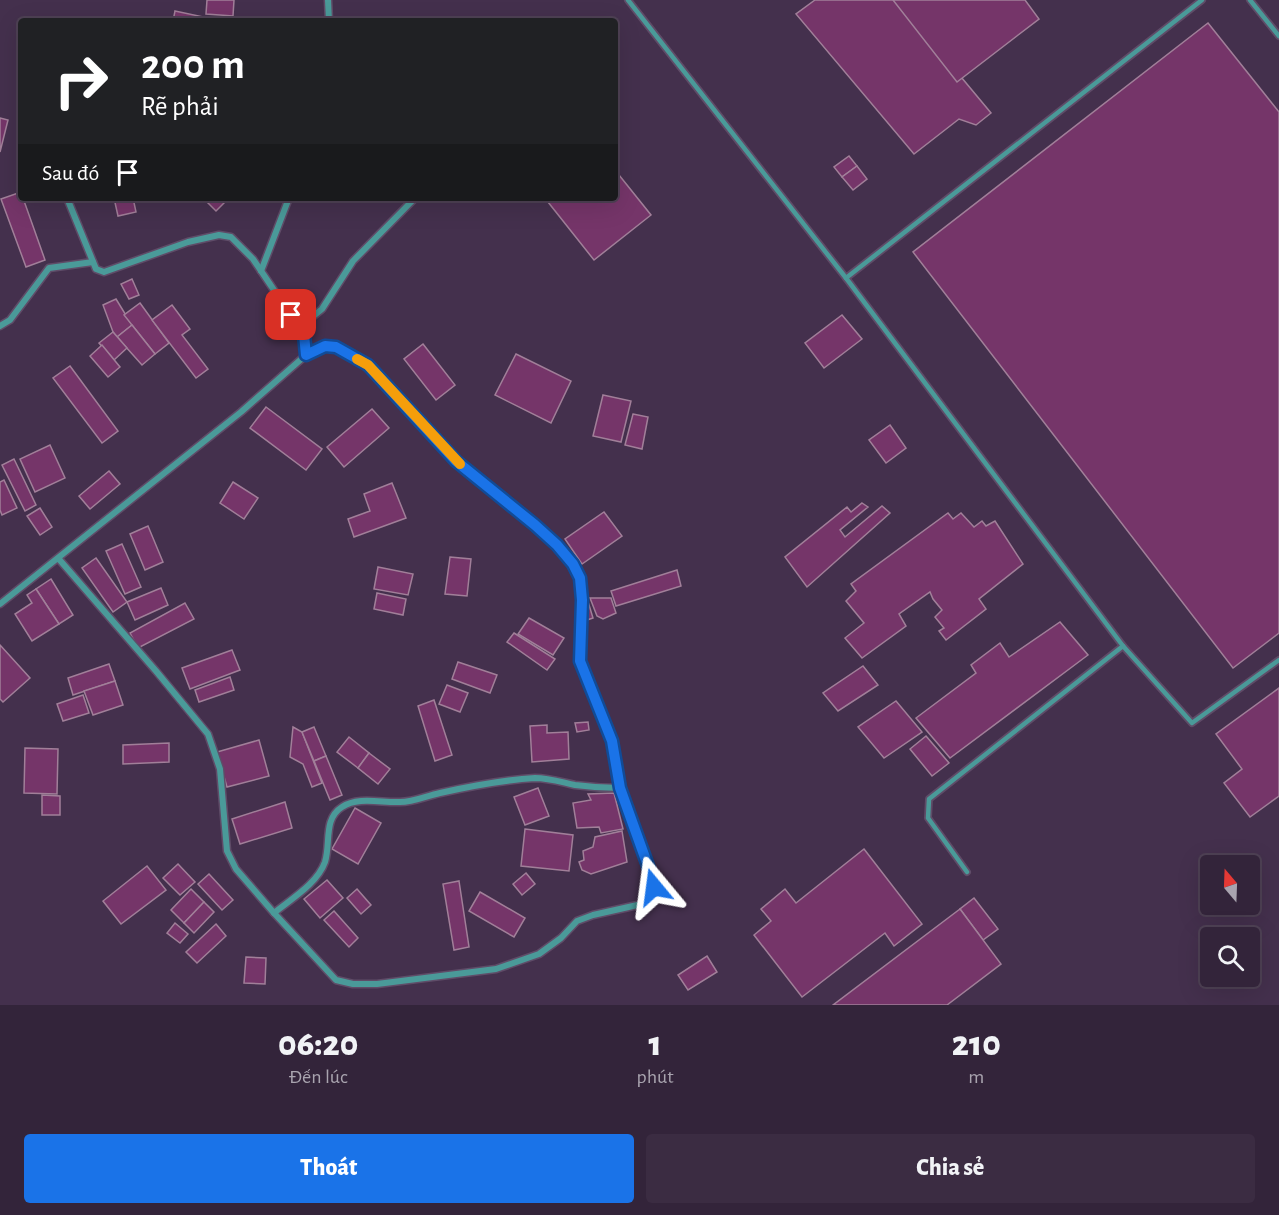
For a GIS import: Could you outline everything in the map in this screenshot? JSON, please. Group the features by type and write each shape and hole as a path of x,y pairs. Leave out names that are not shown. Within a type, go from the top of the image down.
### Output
{"street":[{"path":"328,0 329,18"},
{"path":"69,201 96,269 104,272 188,242 219,236 231,237 253,259 304,335 306,355"},
{"path":"261,271 288,201"},
{"path":"299,328 322,309 353,261 413,201"},
{"path":"0,326 10,320 49,268 93,262"},
{"path":"0,604 241,412 306,355 325,346 336,347 368,365 456,461 557,545 573,564 580,578 582,600 580,661 612,741 620,788 652,877 654,887 650,898 642,904 592,915 577,921 561,938 539,954 496,969 376,984 353,984 336,980 236,869 227,851 220,769 208,735 58,558"},
{"path":"274,913 313,880 325,862 332,816 342,806 357,801 412,801 428,795 481,784 535,778 554,779 603,789 620,788"}],"lane":[{"path":"628,0 846,278 1123,645 1192,723 1279,660"},
{"path":"846,278 1202,0"},
{"path":"1250,0 1279,36"},
{"path":"967,872 928,818 929,799 1123,645"}],"building":[{"path":"207,0 234,0 233,16 206,14"},
{"path":"815,0 897,0 991,113 976,125 959,119 914,154 796,14"},
{"path":"893,0 1025,0 1039,19 957,82"},
{"path":"175,11 208,18 174,18"},
{"path":"1208,23 1279,112 1279,633 1233,668 913,252"},
{"path":"0,118 8,120 0,152"},
{"path":"849,156 857,166 842,177 834,167"},
{"path":"857,166 867,179 853,190 842,177"},
{"path":"618,174 651,215 594,260 548,202 618,201"},
{"path":"18,193 18,201 24,201 45,260 26,267 1,199"},
{"path":"115,201 134,201 136,212 118,216"},
{"path":"206,201 226,201 216,211"},
{"path":"132,279 139,295 129,299 121,284"},
{"path":"116,299 132,325 117,337 103,305"},
{"path":"140,303 169,343 155,354 124,315"},
{"path":"172,305 190,329 182,335 208,369 196,378 152,320"},
{"path":"842,315 862,339 824,368 805,343"},
{"path":"132,325 155,354 142,365 117,337"},
{"path":"113,332 127,348 114,360 99,343"},
{"path":"423,344 455,385 436,400 404,359"},
{"path":"102,345 120,367 108,377 90,356"},
{"path":"516,354 571,381 551,423 495,395"},
{"path":"70,366 118,431 102,443 53,378"},
{"path":"603,395 631,401 621,442 593,436"},
{"path":"266,407 322,449 306,470 250,428"},
{"path":"372,409 389,428 344,467 327,447"},
{"path":"633,414 648,417 642,449 625,445"},
{"path":"890,425 906,448 886,463 869,440"},
{"path":"50,445 65,478 35,492 20,459"},
{"path":"14,459 36,505 25,511 2,465"},
{"path":"109,471 120,484 90,509 79,496"},
{"path":"4,480 17,508 2,515 0,482"},
{"path":"233,482 258,498 244,519 220,503"},
{"path":"392,483 406,518 354,537 348,519 370,511 364,494"},
{"path":"862,503 868,507 840,530 845,537 882,506 890,513 807,587 785,557 847,507 851,512"},
{"path":"40,508 52,527 40,535 27,516"},
{"path":"604,512 622,536 582,564 565,539"},
{"path":"948,513 953,519 961,513 974,527 982,521 986,526 995,521 1023,564 979,599 986,609 946,640 939,631 944,628 935,617 942,610 930,592 899,614 906,626 862,658 845,638 864,623 846,601 856,591 851,584"},
{"path":"148,526 163,562 145,570 130,534"},
{"path":"122,544 141,587 125,594 106,551"},
{"path":"450,557 471,559 467,596 445,594"},
{"path":"96,558 127,602 113,612 82,568"},
{"path":"378,567 413,574 408,595 374,589"},
{"path":"677,570 681,586 616,606 611,591"},
{"path":"51,579 73,615 59,624 36,589"},
{"path":"161,588 168,605 135,620 127,602"},
{"path":"36,589 59,624 32,641 15,614 32,603 27,595"},
{"path":"377,593 406,599 403,615 374,609"},
{"path":"586,595 593,618 587,620 577,599"},
{"path":"590,598 611,598 616,613 603,619 597,616"},
{"path":"185,603 194,619 138,648 130,633"},
{"path":"529,618 564,638 553,655 518,634"},
{"path":"1060,622 1088,655 950,758 916,718 976,673 971,665 1000,643 1009,657"},
{"path":"514,633 555,659 547,670 507,642"},
{"path":"0,645 30,678 3,702 0,699"},
{"path":"232,650 240,670 190,689 182,668"},
{"path":"458,662 497,675 490,693 452,679"},
{"path":"109,664 115,681 73,695 68,678"},
{"path":"863,666 878,685 838,711 823,693"},
{"path":"230,677 234,690 199,702 195,690"},
{"path":"115,681 123,705 93,715 84,691"},
{"path":"447,685 468,693 460,712 439,704"},
{"path":"1279,688 1279,796 1250,817 1224,783 1242,769 1216,734"},
{"path":"83,695 89,713 63,721 57,704"},
{"path":"434,700 452,755 435,761 418,706"},
{"path":"896,701 922,732 884,758 858,727"},
{"path":"588,722 589,730 577,732 575,723"},
{"path":"547,725 547,733 568,732 569,759 532,762 530,726"},
{"path":"293,727 302,732 322,783 312,787 303,764 290,757"},
{"path":"314,727 326,756 314,761 302,732"},
{"path":"926,736 949,763 932,776 910,749"},
{"path":"349,737 369,753 358,768 337,752"},
{"path":"259,740 269,776 227,787 217,752"},
{"path":"169,743 169,762 123,764 123,745"},
{"path":"25,748 58,749 57,794 24,793"},
{"path":"369,753 390,769 378,784 358,768"},
{"path":"326,756 342,795 330,800 314,761"},
{"path":"538,788 549,816 525,825 514,797"},
{"path":"614,793 623,829 601,833 599,827 577,828 573,803 591,800 588,794"},
{"path":"42,795 60,796 60,815 42,815"},
{"path":"285,802 292,828 240,844 232,819"},
{"path":"355,808 381,823 358,864 332,849"},
{"path":"525,829 573,835 569,871 521,866"},
{"path":"622,831 627,862 591,874 582,870 579,862 584,860 583,851 593,847 595,837"},
{"path":"864,849 922,924 894,946 885,933 802,997 754,935 771,921 761,909 785,889 796,903"},
{"path":"178,864 195,882 180,895 163,878"},
{"path":"147,866 166,890 121,924 103,901"},
{"path":"526,873 535,884 522,895 513,884"},
{"path":"209,874 233,900 222,910 198,884"},
{"path":"327,880 343,898 320,918 304,899"},
{"path":"459,881 469,947 454,950 443,884"},
{"path":"191,889 204,902 184,923 171,910"},
{"path":"357,889 371,905 361,914 347,898"},
{"path":"480,892 525,918 514,937 469,911"},
{"path":"974,898 998,929 983,940 960,909"},
{"path":"204,902 214,912 194,933 184,923"},
{"path":"960,909 1001,964 947,1005 833,1005"},
{"path":"334,911 358,938 349,947 324,920"},
{"path":"175,923 188,934 180,943 167,933"},
{"path":"216,924 226,936 197,963 186,952"},
{"path":"707,956 717,972 688,990 678,975"},
{"path":"246,957 266,958 265,984 244,983"}],"slow traffic":[{"path":"357,359 368,365 460,464"}],"route":[{"path":"291,315 304,335 306,355 325,346 336,347 368,365 456,461 535,525 573,564 580,578 582,600 580,661 612,741 620,788 654,887"}]}
